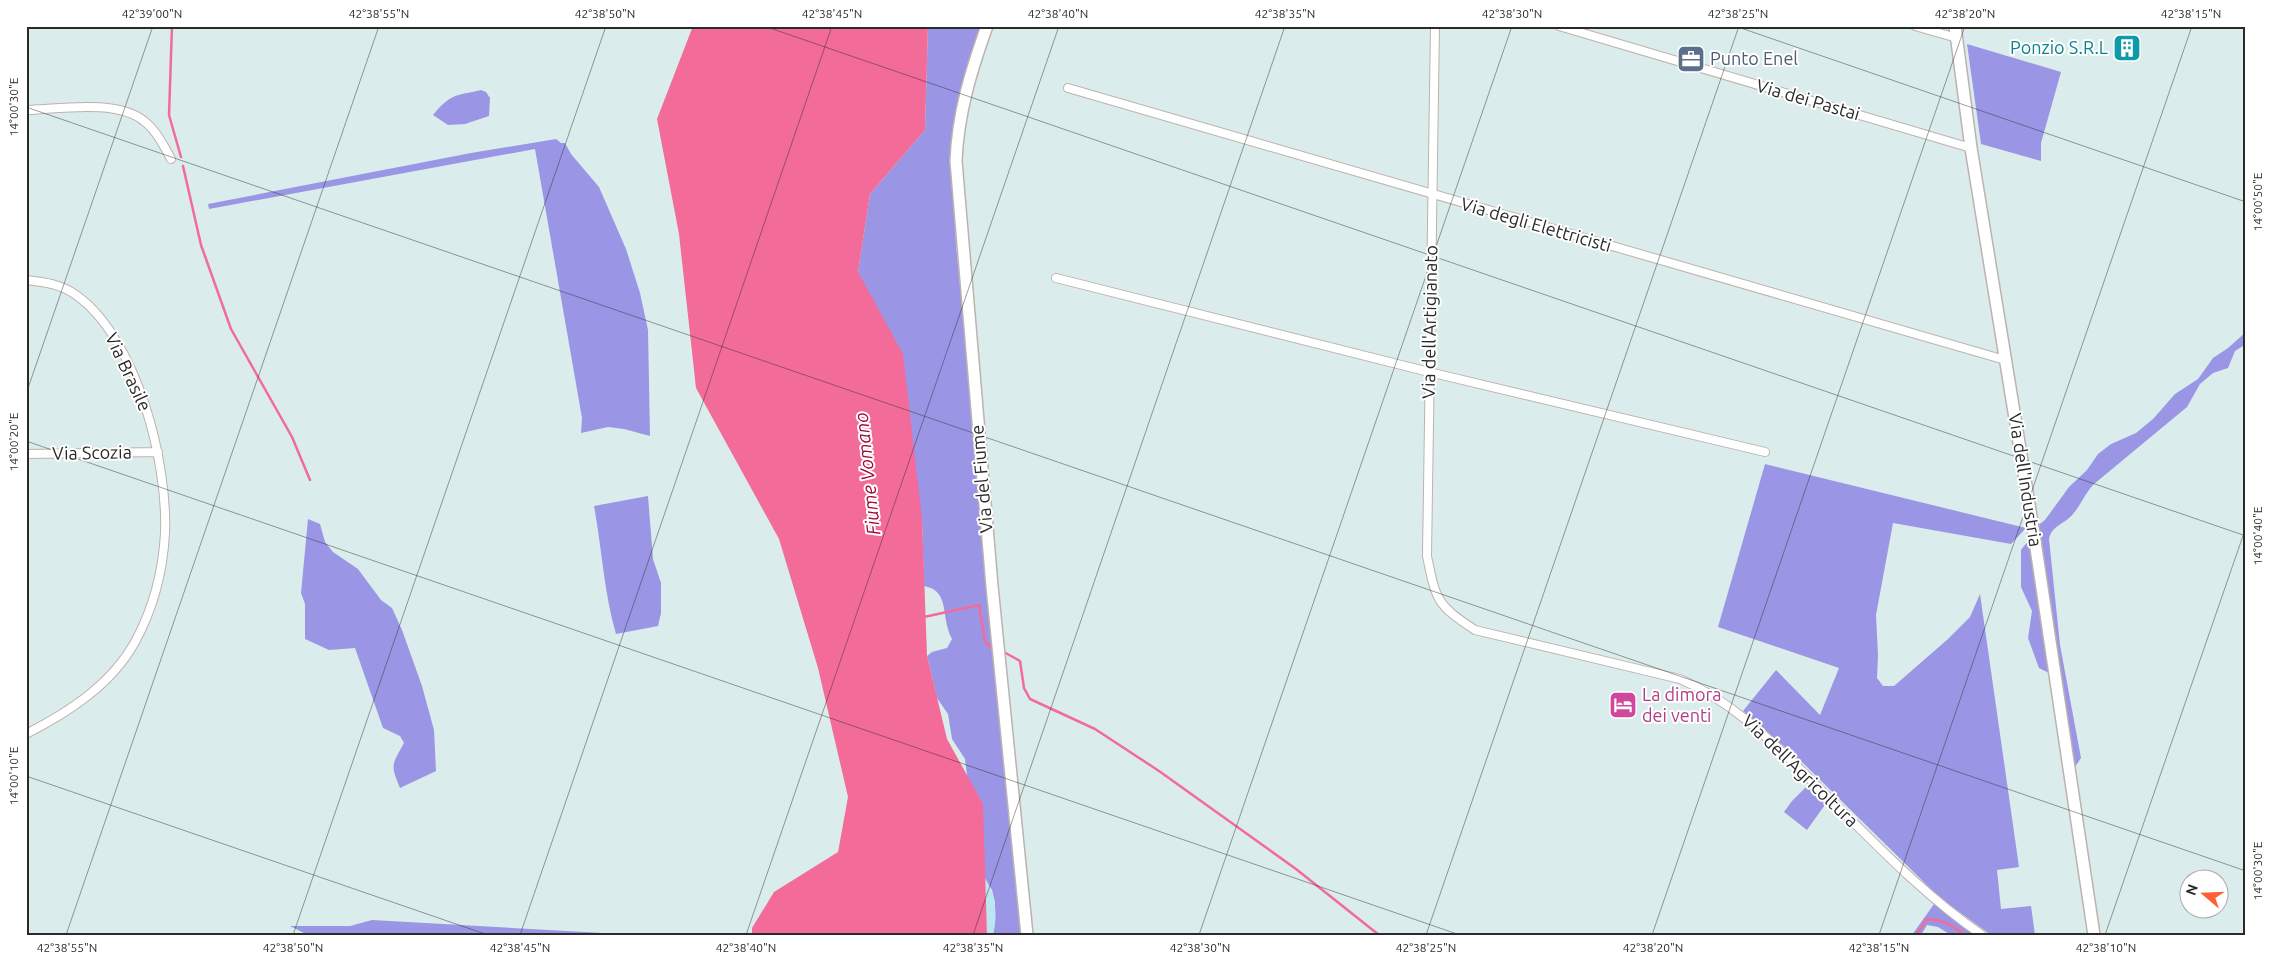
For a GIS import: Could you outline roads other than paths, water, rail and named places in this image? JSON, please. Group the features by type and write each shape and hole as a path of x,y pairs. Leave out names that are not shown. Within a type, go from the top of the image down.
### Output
{"street":[{"name":"Via del Fiume","path":"987,26 964,100 957,131 956,161 992,586 1026,935"},
{"name":"Via dell'Artigianato","path":"1435,26 1427,556 1434,592 1448,612"},
{"name":"Via dei Pastai","path":"1558,26 1971,148"},
{"path":"1915,26 1956,32"},
{"name":"Via dell'Industria","path":"1956,32 1971,148 2006,360 2094,935"},
{"name":"Via degli Elettricisti","path":"1068,88 2006,360"},
{"path":"26,110 90,108 128,112 142,119 152,128 170,159"},
{"path":"1056,278 1429,372 1766,452"},
{"name":"Via Brasile","path":"26,280 66,288 82,299 101,320 128,366 151,421 165,499 164,549 157,586 140,633 125,659 103,683 61,715 26,734"},
{"name":"Via Scozia","path":"26,454 158,452"},
{"name":"Via dell'Agricoltura","path":"1448,612 1475,630 1680,679 1704,689 1734,710 1771,741 1917,884 1982,935"}],"water":[{"name":"Fiume Vomano","path":"693,26 928,26 925,130 870,194 858,272 903,354 922,519 927,656 947,739 983,804 987,935 752,935 752,928 774,892 838,852 848,797 818,668 779,539 696,388 679,234 657,119"}],"waterway":[{"path":"172,26 169,115 181,157"},
{"path":"183,166 201,245 231,329 292,437 310,480"},
{"path":"924,617 979,605 985,642 991,647"},
{"path":"1002,651 1020,661 1024,688 1030,699 1095,729 1159,771 1296,869 1379,935"},
{"path":"1916,935 1927,919 1938,920 1965,935"}],"place":[{"name":"Ponzio S.R.L","path":"2127,48"},
{"name":"Punto Enel","path":"1691,59"},
{"name":"La dimora dei venti","path":"1623,705"}]}
